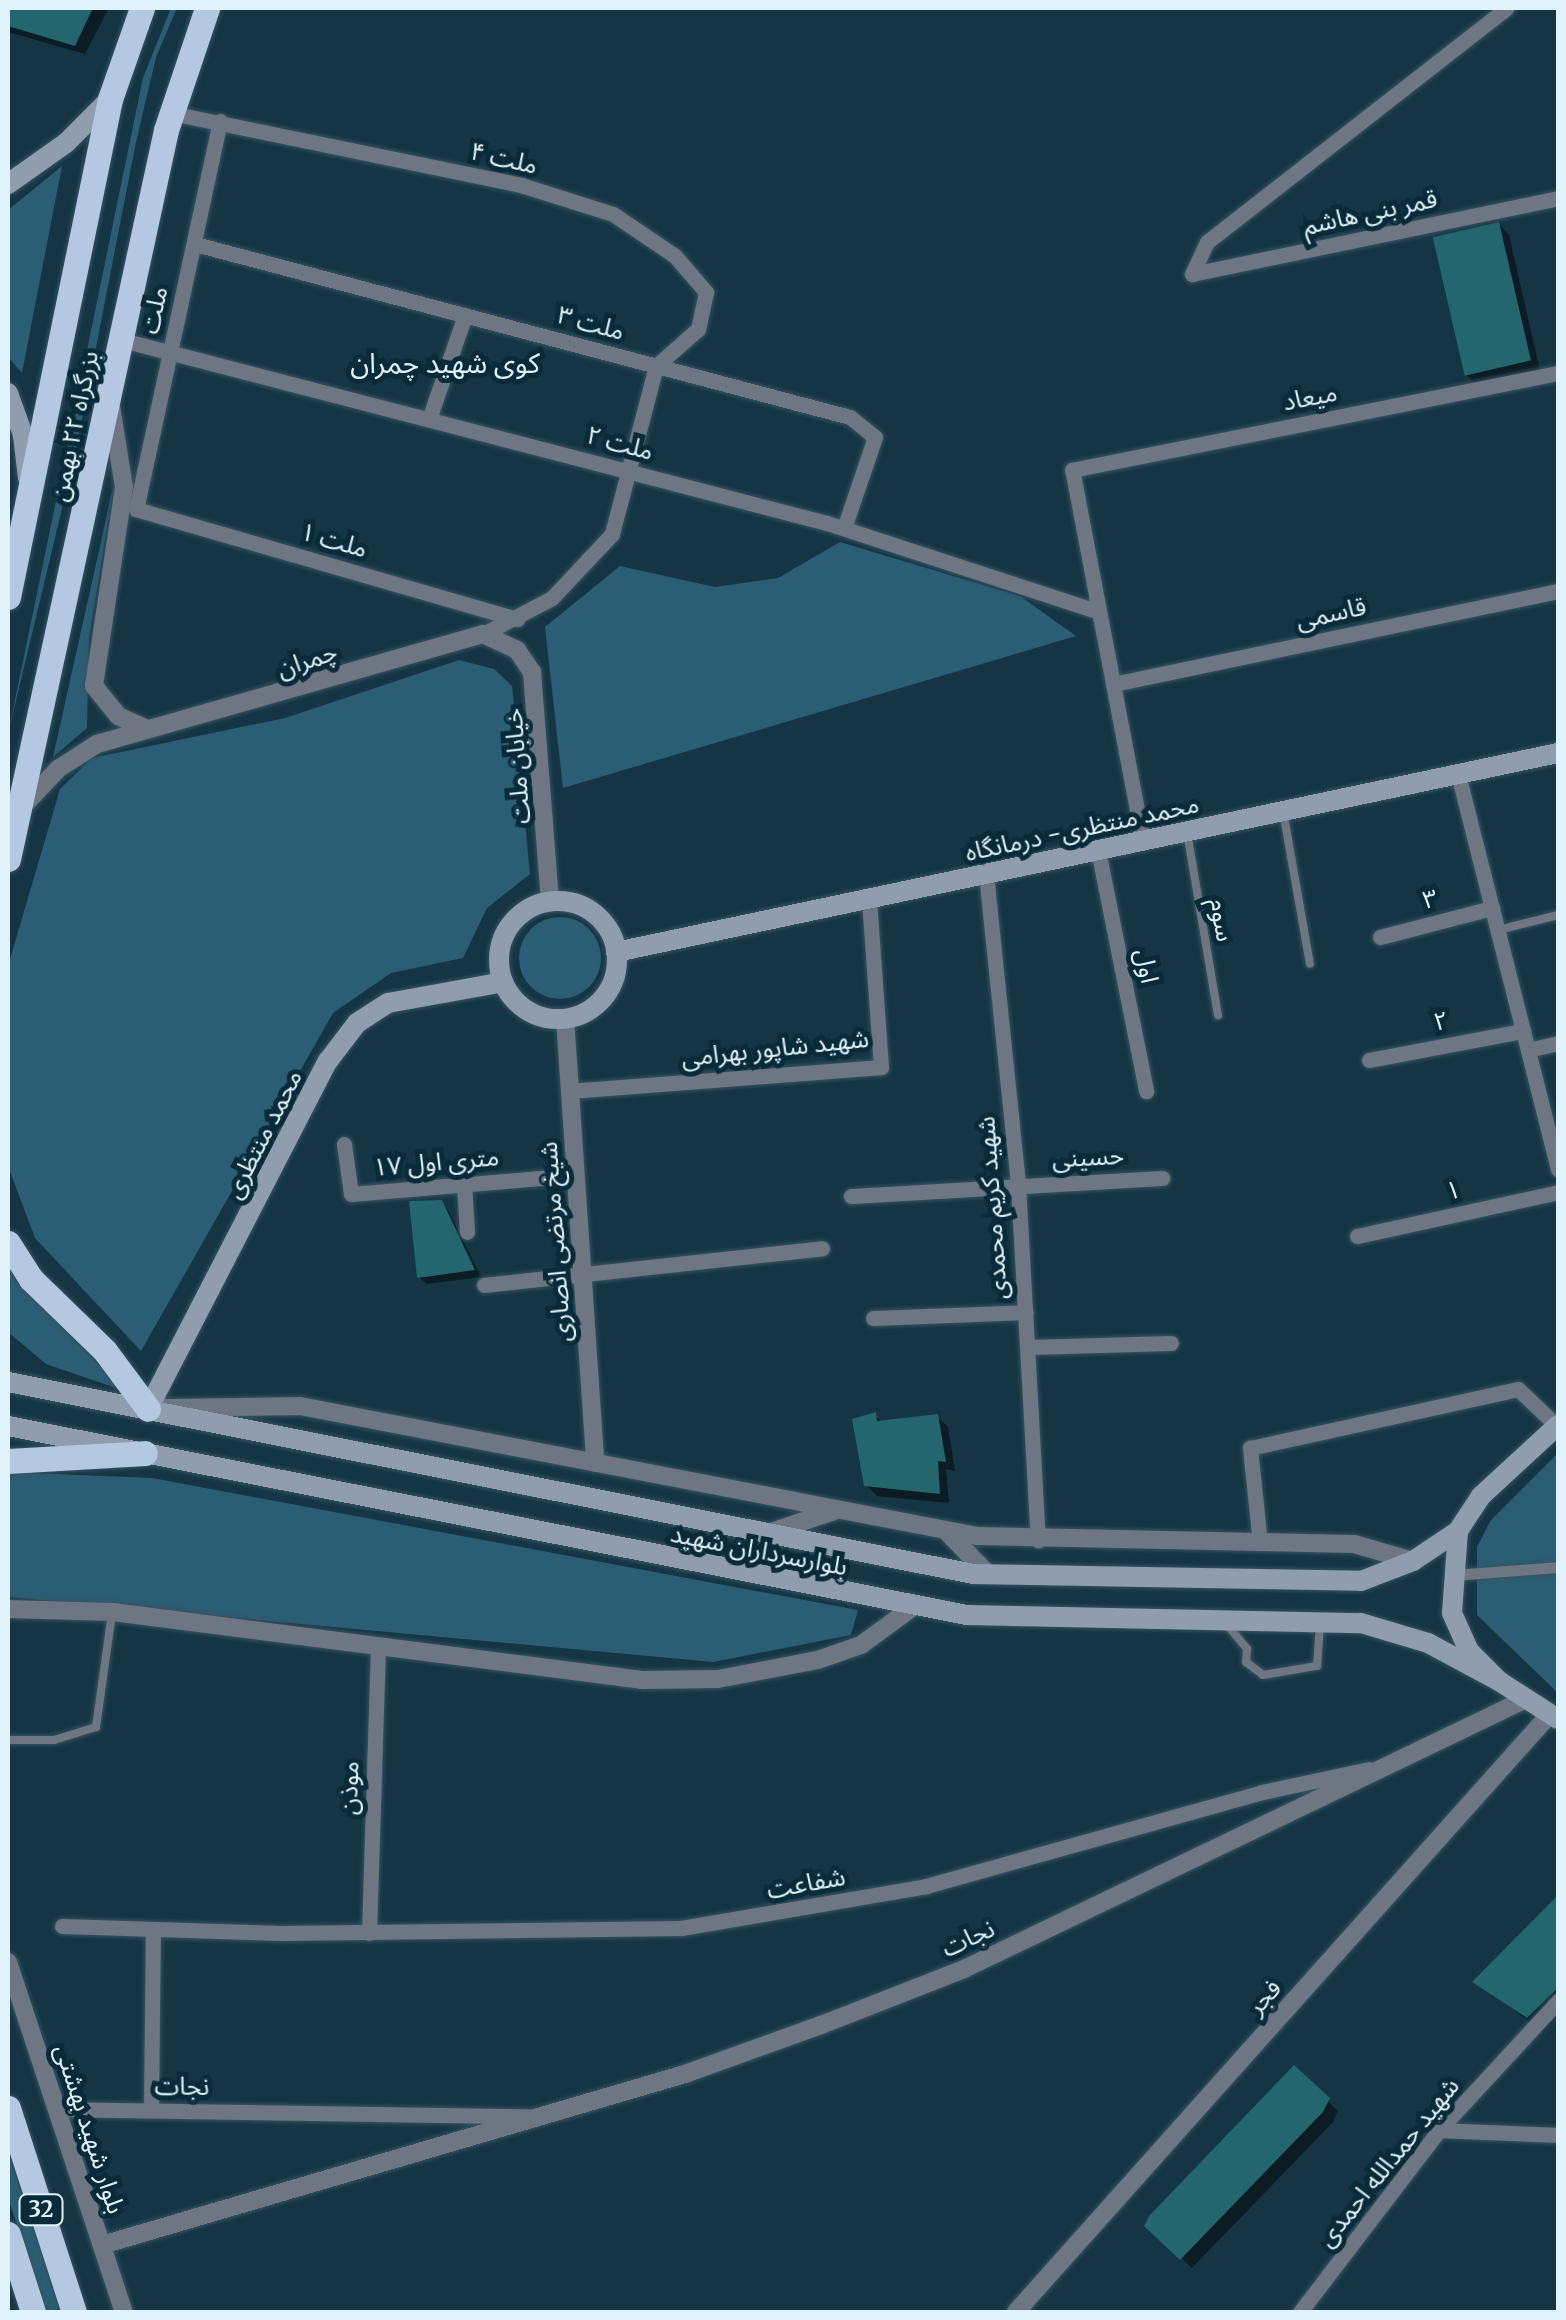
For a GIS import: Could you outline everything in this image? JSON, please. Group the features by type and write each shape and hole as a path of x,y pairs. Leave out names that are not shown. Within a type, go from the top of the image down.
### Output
{"highway":[{"name":"بزرگراه ۲۲ بهمن","path":"8,597 110,100 142,8"},
{"name":"بزرگراه ۲۲ بهمن","path":"8,860 171,113 207,8"},
{"path":"8,1243 31,1279 104,1351 148,1409"},
{"path":"8,1461 144,1453"},
{"name":"32","path":"8,2108 74,2312"},
{"name":"32","path":"8,2234 33,2312"}],"main road":[{"path":"8,184 66,143 110,100"},
{"path":"8,393 23,435 30,502"},
{"name":"محمد منتظری- درمانگاه","path":"616,952 1558,753"},
{"path":"550,901 594,913 616,952 604,996 565,1018 535,1014 503,982 499,952 511,924 550,901"},
{"name":"محمد منتظری","path":"148,1409 328,1061 357,1023 388,1003 503,982"},
{"name":"بلوارسرداران شهید","path":"8,1382 765,1534 988,1574 1361,1582 1413,1561 1458,1531"},
{"path":"1554,1717 1499,1681 1469,1651 1452,1613 1452,1575 1458,1531 1482,1496 1558,1425"},
{"name":"بلوارسرداران شهید","path":"8,1426 914,1606 1069,1622 1360,1623 1428,1643 1499,1681"}],"street":[{"name":"قمر بنی هاشم","path":"1506,8 1208,242 1192,274 1558,198"},
{"name":"ملت ۴","path":"171,113 521,185 613,214 675,256 706,292 698,329 656,366"},
{"name":"ملت","path":"136,509 220,121"},
{"name":"ملت ۳","path":"195,244 850,417 875,437 844,528"},
{"path":"429,420 465,315"},
{"name":"ملت ۲","path":"122,340 844,528 1099,612"},
{"path":"483,634 518,619 594,560 612,534 656,366"},
{"name":"میعاد","path":"1099,612 1072,470 1558,374"},
{"path":"110,400 124,487 94,686 118,716 145,728"},
{"name":"ملت ۱","path":"136,509 518,619"},
{"name":"قاسمی","path":"1113,684 1558,591"},
{"path":"1099,612 1144,840"},
{"name":"چمران","path":"22,806 77,754 145,728 483,634"},
{"name":"خیابان ملت","path":"483,634 517,650 532,672 550,901"},
{"path":"1458,774 1558,1170"},
{"name":"اول","path":"1098,850 1146,1091"},
{"name":"شهید کریم محمدی","path":"986,874 1018,1185 1038,1540"},
{"name":"شهید شاپور بهرامی","path":"570,1091 881,1067 869,899"},
{"name":"۳","path":"1380,937 1492,908"},
{"name":"شیخ مرتضی انصاری","path":"565,1018 596,1463"},
{"name":"۲","path":"1369,1060 1523,1031"},
{"path":"1528,1050 1558,1043"},
{"name":"۱۷ متری اول","path":"344,1144 351,1194 576,1175"},
{"name":"حسینی","path":"851,1196 1162,1178"},
{"path":"464,1184 467,1232"},
{"name":"۱","path":"1358,1236 1558,1192"},
{"path":"484,1285 822,1248"},
{"path":"873,1318 1026,1312"},
{"path":"1029,1347 1171,1344"},
{"path":"1260,1543 1250,1448 1518,1389 1558,1425"},
{"path":"148,1409 300,1406 945,1530 1038,1540 1354,1544 1413,1561"},
{"path":"765,1534 839,1510"},
{"path":"945,1530 988,1574"},
{"path":"1452,1575 1558,1567"},
{"path":"8,1609 112,1612 642,1680 718,1679 860,1645 914,1606"},
{"name":"موذن","path":"369,1933 378,1646"},
{"name":"شفاعت","path":"62,1926 369,1933 681,1928 820,1908 926,1886 1262,1792 1394,1764 1526,1699"},
{"name":"فجر","path":"1016,2312 1554,1717"},
{"name":"نجات","path":"102,2245 685,2074 964,1968 1394,1764"},
{"path":"152,2110 153,1929"},
{"name":"بلوار شهید بهشتی","path":"8,1962 124,2312"},
{"name":"شهید حمدالله احمدی","path":"1301,2312 1439,2130 1558,2001"},
{"name":"نجات","path":"58,2108 544,2116"},
{"path":"1439,2130 1558,2135"},
{"path":"1301,2312 1318,2312"}],"lane":[{"path":"1283,811 1310,964"},
{"name":"سوم","path":"1186,832 1218,1015"},
{"path":"1498,930 1558,915"},
{"path":"8,1740 54,1740 96,1728 112,1612"},
{"path":"1225,1622 1247,1649 1246,1662 1263,1674 1317,1666 1314,1641 1322,1623"}],"shaded area":[{"path":"171,8 177,8 156,57 136,142 76,450 8,734 143,78"},
{"path":"62,166 22,373 8,357 8,210"},
{"path":"115,479 89,638 87,728 53,757"},
{"path":"840,542 1020,596 1076,636 563,788 545,627 620,566 715,587 778,578"},
{"path":"459,660 494,669 512,686 530,874 487,908 463,958 391,973 333,1013 141,1351 35,1238 8,1166 8,966 60,789 92,758 285,718"},
{"path":"560,917 576,920 589,929 598,942 598,974 589,987 576,996 560,999 544,996 531,987 522,974 519,958 522,942 531,929 544,920"},
{"path":"8,1266 16,1281 125,1391 46,1364 8,1332"},
{"path":"1558,1453 1558,1693 1477,1615 1477,1547 1491,1520"},
{"path":"8,1472 152,1478 858,1610 851,1635 713,1662 8,1597"},
{"path":"8,2151 61,2312 46,2312 8,2198"}],"building":[{"path":"8,8 93,8 75,46 8,26"},
{"path":"1499,222 1531,360 1465,376 1433,237"},
{"path":"442,1200 475,1270 417,1278 409,1201"},
{"path":"876,1412 877,1421 938,1414 946,1462 938,1461 940,1494 864,1486 852,1419"},
{"path":"1558,1895 1558,1988 1527,2018 1472,1982"},
{"path":"1294,2065 1330,2098 1323,2112 1180,2260 1144,2226 1149,2216"}],"district":[{"name":"کوی شهید چمران","path":"445,363"}]}
